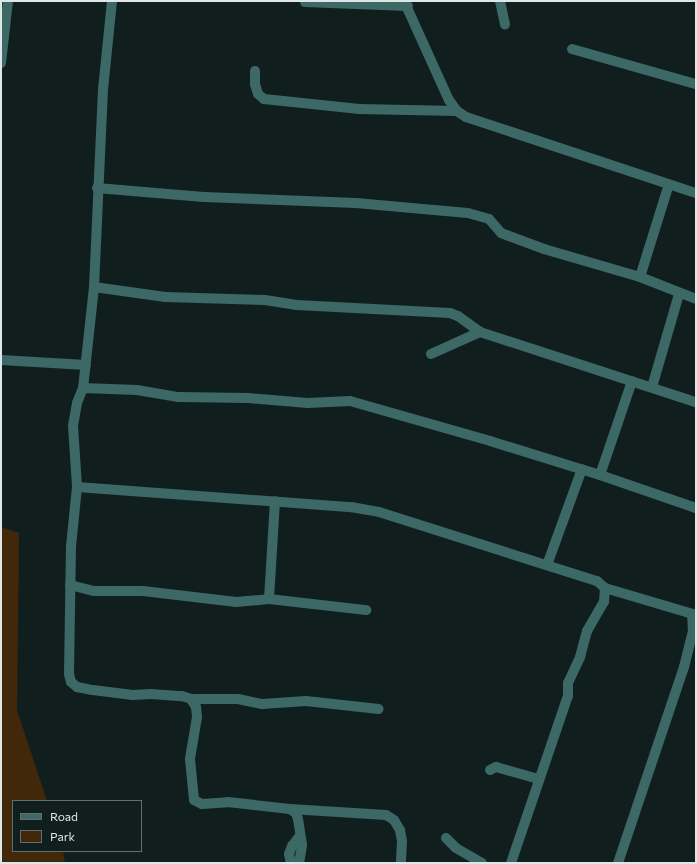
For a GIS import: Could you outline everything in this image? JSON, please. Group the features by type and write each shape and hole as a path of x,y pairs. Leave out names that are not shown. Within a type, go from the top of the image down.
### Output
{"street":[{"path":"1,63 8,1"},
{"path":"112,1 103,89 94,287 83,388 73,426 77,487 71,546 69,674 71,682 77,687 133,695 150,694 182,696 191,699 238,700 262,704 306,701 379,709"},
{"path":"500,1 505,24"},
{"path":"305,2 406,4 449,100 457,111 466,117 696,194"},
{"path":"572,49 696,84"},
{"path":"255,71 255,84 258,94 264,99 359,108 457,111"},
{"path":"640,277 669,184"},
{"path":"98,188 204,197 356,204 468,213 489,219 501,233 544,249 640,277 679,294 696,299"},
{"path":"94,287 165,298 265,300 297,304 450,313 458,316 480,332 696,402"},
{"path":"652,387 679,294"},
{"path":"431,354 480,332"},
{"path":"1,360 86,365"},
{"path":"600,475 632,381"},
{"path":"83,388 137,390 178,397 248,398 308,403 350,401 490,440 582,469 696,508"},
{"path":"546,565 582,469"},
{"path":"77,487 351,507 379,512 597,581 605,588 694,614 693,632 684,667 618,863"},
{"path":"269,599 275,501"},
{"path":"70,585 94,591 143,591 236,602 269,599 366,610"},
{"path":"511,863 538,779 568,696 568,683 580,657 587,631 604,602 605,588"},
{"path":"191,699 196,707 197,717 190,759 192,788 194,800 196,802 202,804 228,802 290,809 386,816 394,820 400,830 402,841 401,863"},
{"path":"490,770 496,767 538,779"},
{"path":"290,809 296,813 302,845 299,863"},
{"path":"292,863 289,854 292,846 300,837"},
{"path":"446,838 456,848 482,863"}],"green space":[{"path":"1,527 19,533 17,710 47,800 12,800 12,852 63,852 65,863 1,863"}]}
